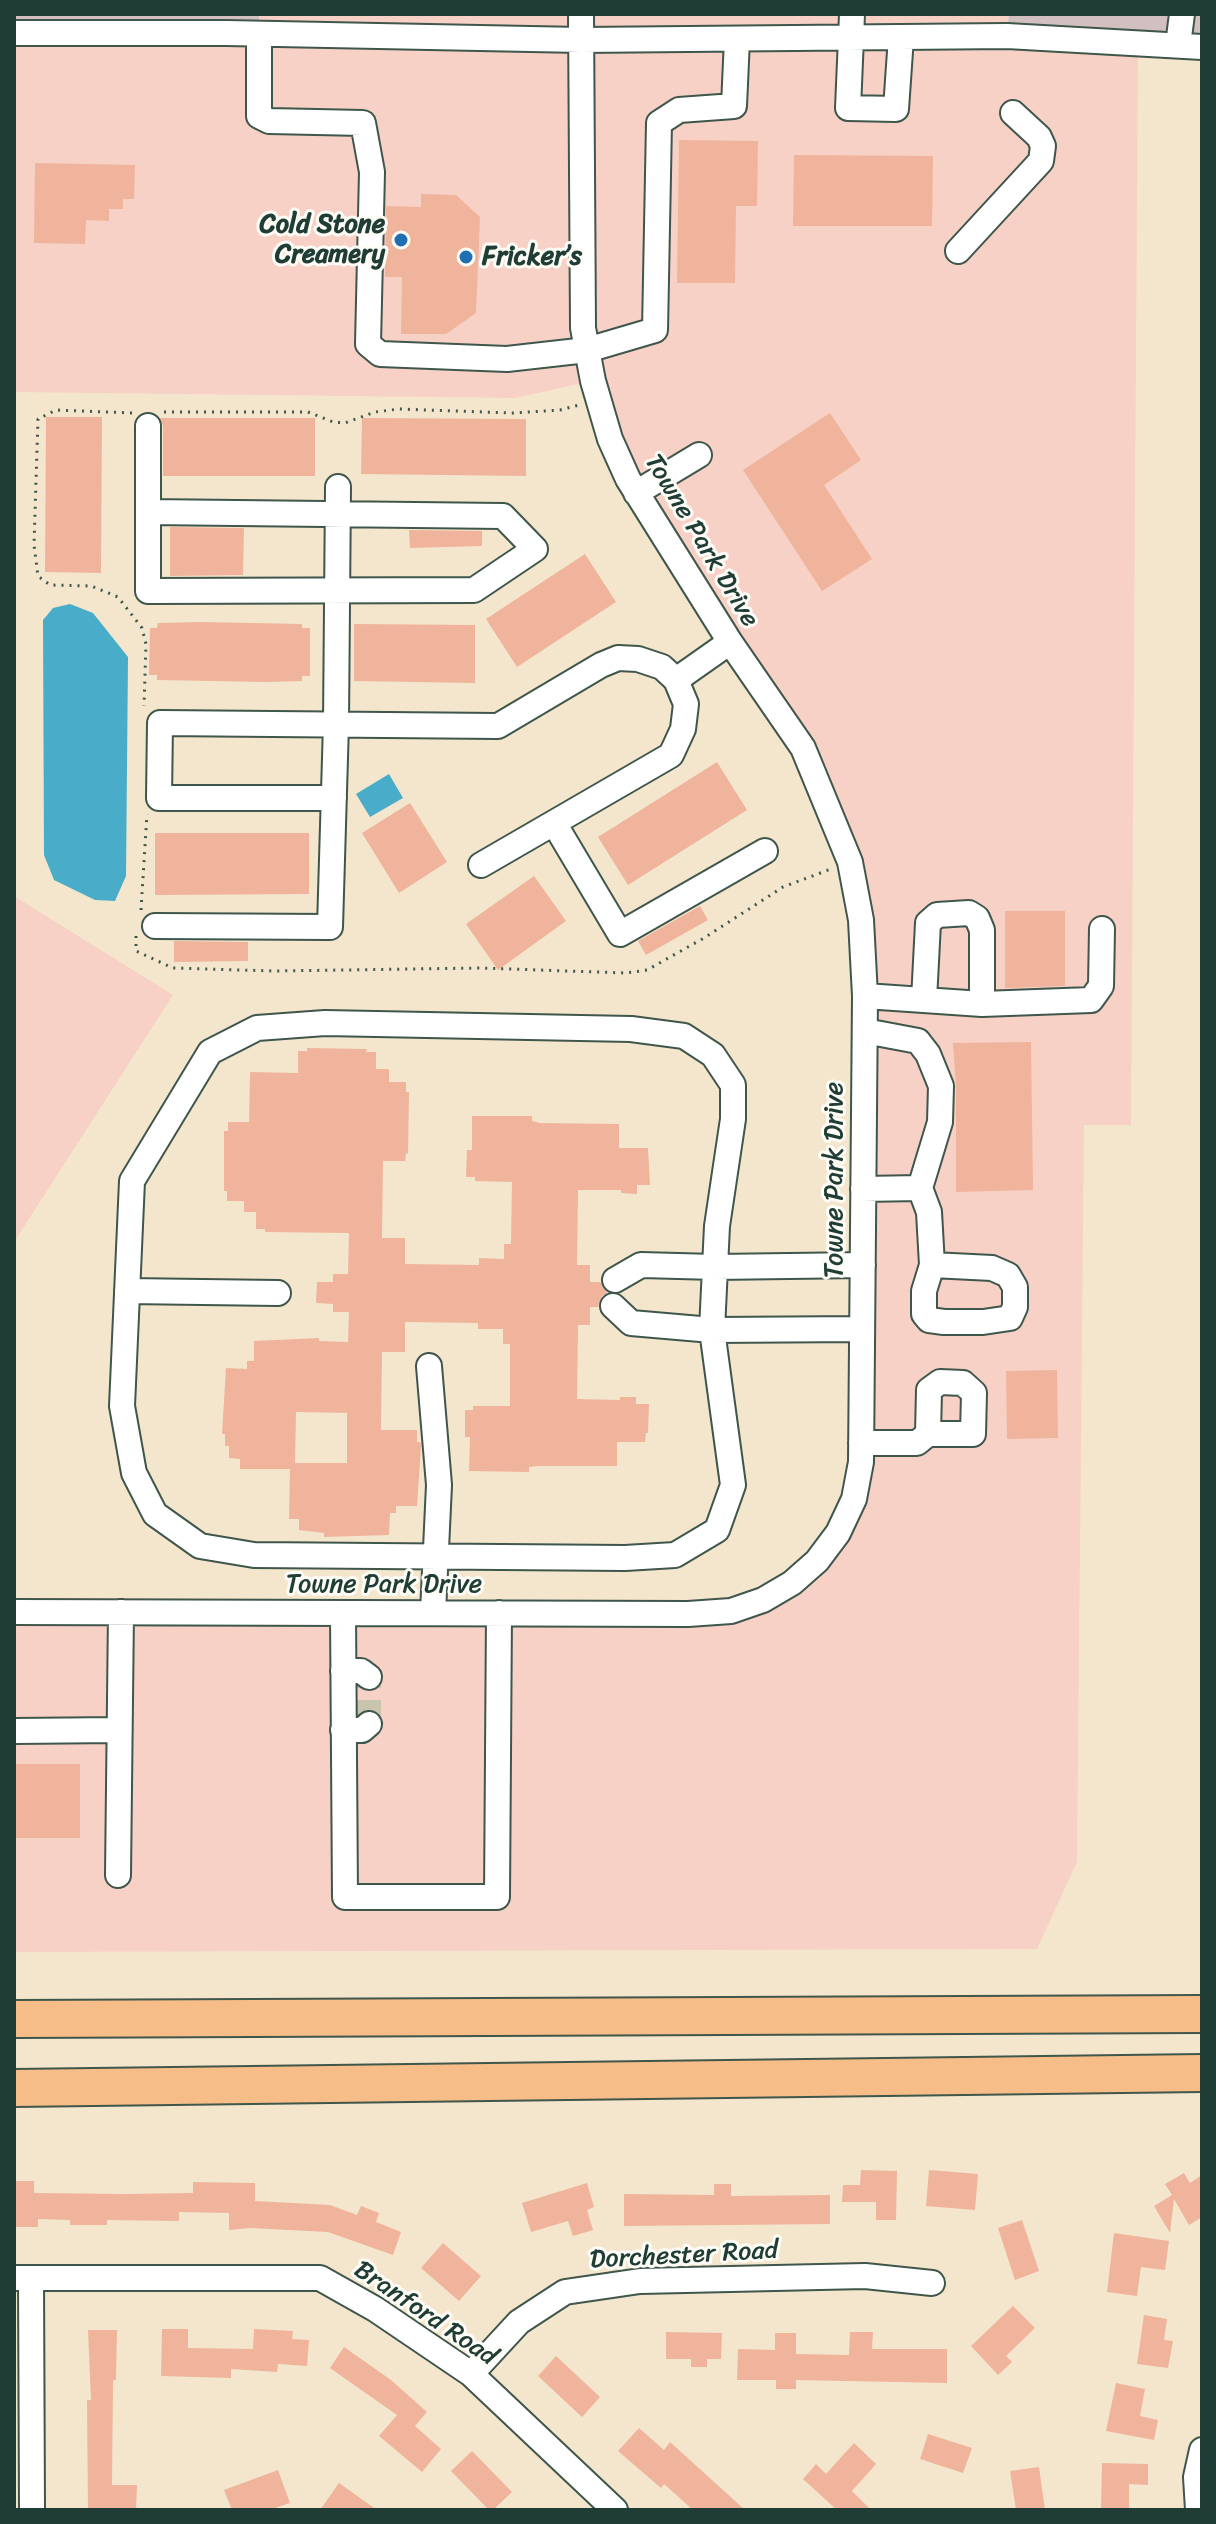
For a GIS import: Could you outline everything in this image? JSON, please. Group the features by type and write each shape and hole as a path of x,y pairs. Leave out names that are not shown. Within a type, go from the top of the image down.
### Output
{"highway":[{"path":"14,2019 1202,2014"},
{"path":"14,2088 1202,2073"}],"street":[{"name":"Towne Park Drive","path":"14,1612 688,1614 731,1611 763,1600 817,1561 838,1533 854,1499 861,1462 865,996 861,920 850,862 803,748 730,642 636,493 610,439 593,381 583,328 581,14"},
{"path":"14,33 226,24 259,34 581,40 737,39 852,26 901,37 997,25 1190,46 1182,14"},
{"path":"852,26 848,108 896,109 901,37"},
{"path":"259,34 259,116 269,121 363,123 372,172 368,344 380,354 507,359 587,350 655,330 659,123 679,110 734,106 737,39"},
{"path":"958,251 1041,161 1043,146 1039,137 1013,113"},
{"path":"148,426 148,512 148,591 474,590 535,549 503,516 148,512"},
{"path":"636,493 699,455"},
{"path":"155,926 330,927 338,487"},
{"path":"676,680 730,642"},
{"path":"334,798 159,798 160,723 498,726 618,658 638,659 662,667 676,680 686,704 683,729 671,755 481,865"},
{"path":"554,823 620,934 765,851"},
{"path":"924,1000 928,923 937,915 969,913 977,918 982,930 982,1004"},
{"path":"865,996 982,1004 1091,1000 1101,986 1102,929"},
{"path":"325,1023 631,1029 684,1036 713,1055 733,1085 733,1119 717,1226 715,1267 712,1330 733,1485 717,1530 675,1555 625,1558 254,1555 200,1546 155,1514 134,1473 122,1406 132,1181 210,1052 257,1028 325,1023"},
{"path":"865,1031 918,1041 928,1054 941,1086 940,1122 920,1188 929,1212 932,1265"},
{"path":"863,1189 920,1188"},
{"path":"615,1280 641,1265 863,1265"},
{"path":"127,1291 278,1293"},
{"path":"613,1306 631,1323 712,1330 862,1329"},
{"path":"429,1366 439,1485 433,1613"},
{"path":"861,1443 917,1443 928,1434"},
{"path":"118,1875 121,1612"},
{"path":"343,1613 345,1897 497,1897 499,1613"},
{"path":"343,1671 361,1671 369,1677"},
{"path":"343,1730 362,1730 369,1724"},
{"path":"14,1731 118,1730"},
{"name":"Dorchester Road","path":"471,2374 519,2322 565,2292 640,2281 865,2276 932,2283"},
{"path":"22,2278 32,2510"},
{"name":"Branford Road","path":"22,2278 320,2278 375,2309 471,2374 615,2510"},
{"path":"1198,2510 1196,2477 1202,2450"}],"shaded area":[{"path":"14,14 259,14 259,34 14,33"},
{"path":"259,14 1009,14 1007,36 1138,43 1131,1125 1084,1125 1077,1862 1037,1949 14,1952 14,1612 688,1614 792,1583 854,1499 865,996 826,801 628,479 592,381 515,398 14,392 14,33 259,33"},
{"path":"1009,14 1202,14 1202,47 1007,36"},
{"path":"14,896 173,995 14,1242"}],"water":[{"path":"70,604 93,613 128,657 126,876 115,901 95,900 54,880 44,855 43,620 53,608"},
{"path":"389,774 403,798 370,817 356,794"}],"building":[{"path":"679,140 758,141 757,206 736,206 735,283 677,283"},
{"path":"794,155 933,156 932,226 793,226"},
{"path":"35,163 135,165 134,199 123,199 123,209 109,209 109,221 86,220 85,244 34,243"},
{"path":"421,194 456,195 480,217 476,313 446,334 401,334 402,277 385,277 386,206 421,207"},
{"path":"830,413 861,460 824,485 872,559 822,591 743,470"},
{"path":"46,417 102,417 101,573 45,572"},
{"path":"160,418 315,418 315,476 163,476 163,426"},
{"path":"362,418 526,419 526,476 361,474"},
{"path":"170,527 244,528 243,575 170,576"},
{"path":"409,530 482,531 482,546 410,548"},
{"path":"585,554 616,602 517,667 486,619"},
{"path":"158,623 302,624 302,628 310,628 310,676 302,676 302,681 266,682 157,680 157,675 149,675 150,628 157,628"},
{"path":"354,624 475,625 475,683 354,681"},
{"path":"717,762 747,810 628,885 598,837"},
{"path":"410,803 447,862 399,893 362,833"},
{"path":"155,833 309,833 309,894 155,895"},
{"path":"534,876 566,921 498,970 466,924"},
{"path":"700,906 708,920 646,955 638,941"},
{"path":"1005,911 1065,911 1065,986 1005,988"},
{"path":"174,941 248,942 248,961 174,962"},
{"path":"1031,1042 1033,1190 956,1192 953,1043"},
{"path":"307,1048 367,1049 366,1052 376,1052 376,1069 389,1069 389,1082 406,1082 406,1092 409,1092 408,1154 405,1161 383,1161 382,1238 405,1238 405,1264 479,1265 479,1258 504,1259 504,1244 511,1244 512,1182 475,1181 475,1177 466,1177 467,1150 472,1150 472,1116 532,1116 532,1121 540,1123 619,1124 619,1148 648,1148 650,1185 637,1185 637,1194 621,1193 621,1190 578,1190 577,1265 590,1265 590,1282 600,1282 607,1293 602,1296 598,1307 590,1307 590,1325 578,1325 577,1399 620,1400 620,1397 636,1397 636,1404 649,1404 645,1442 617,1442 617,1466 538,1466 529,1467 529,1472 469,1471 470,1437 465,1437 465,1410 473,1410 473,1406 510,1406 510,1344 503,1344 503,1329 478,1329 478,1323 405,1322 405,1352 382,1352 381,1430 417,1430 417,1442 421,1445 417,1506 396,1506 396,1513 390,1513 389,1535 324,1537 324,1533 299,1530 299,1519 289,1519 290,1469 240,1469 240,1459 229,1458 229,1446 225,1446 225,1434 222,1434 226,1368 247,1369 247,1361 254,1361 254,1341 319,1338 319,1341 348,1342 349,1312 333,1312 333,1304 316,1303 317,1282 333,1282 333,1274 348,1274 349,1233 265,1232 265,1229 256,1229 256,1212 244,1212 244,1201 227,1201 227,1191 224,1191 224,1131 228,1131 228,1122 249,1122 250,1072 298,1073 298,1051 307,1051","holes":["296,1412 347,1413 347,1463 295,1463"]},
{"path":"1057,1370 1058,1438 1007,1439 1006,1371"},
{"path":"14,1764 80,1764 80,1838 14,1838"},
{"path":"861,2170 897,2171 896,2220 876,2220 876,2202 842,2202 843,2185 860,2185"},
{"path":"929,2170 978,2174 975,2210 926,2206"},
{"path":"1184,2173 1190,2183 1202,2175 1202,2217 1189,2225 1174,2199 1170,2233 1154,2206 1172,2195 1165,2184"},
{"path":"14,2181 34,2181 34,2193 125,2194 193,2193 193,2182 255,2183 255,2201 330,2205 357,2215 361,2206 379,2213 376,2222 401,2232 393,2255 328,2232 250,2228 229,2230 229,2213 179,2212 179,2221 107,2220 107,2225 70,2225 70,2220 38,2219 38,2227 16,2227"},
{"path":"587,2183 594,2207 587,2210 593,2230 573,2236 568,2221 531,2232 522,2203"},
{"path":"714,2184 731,2184 731,2196 830,2195 830,2224 624,2226 624,2194 714,2195"},
{"path":"1022,2220 1039,2271 1015,2280 998,2228"},
{"path":"1114,2233 1169,2241 1165,2270 1141,2267 1137,2296 1107,2292"},
{"path":"443,2243 481,2276 459,2301 421,2268"},
{"path":"1013,2306 1035,2328 1006,2356 1012,2362 998,2375 971,2346"},
{"path":"1144,2315 1167,2319 1164,2340 1173,2341 1168,2368 1137,2364"},
{"path":"162,2329 188,2329 188,2348 253,2349 254,2329 293,2331 292,2339 309,2340 307,2366 278,2364 277,2372 231,2369 231,2378 161,2376"},
{"path":"88,2330 117,2330 112,2485 137,2485 136,2510 88,2510 87,2400 91,2400"},
{"path":"666,2332 722,2333 721,2359 707,2359 707,2367 691,2367 691,2359 666,2359"},
{"path":"850,2332 873,2332 872,2349 947,2349 947,2383 796,2380 796,2389 776,2389 776,2380 737,2380 738,2349 775,2350 775,2333 796,2333 796,2354 849,2355"},
{"path":"344,2347 391,2380 427,2412 415,2426 441,2449 422,2472 379,2436 397,2415 330,2368"},
{"path":"556,2356 600,2397 582,2417 538,2376"},
{"path":"1116,2383 1145,2389 1140,2416 1158,2420 1154,2440 1106,2431"},
{"path":"639,2428 664,2450 670,2442 745,2510 693,2510 664,2484 661,2488 618,2451"},
{"path":"928,2434 972,2448 963,2473 920,2459"},
{"path":"854,2443 876,2464 852,2491 871,2510 837,2510 803,2479 816,2464 826,2474"},
{"path":"472,2451 512,2492 493,2510 489,2510 451,2471"},
{"path":"1102,2463 1148,2464 1148,2485 1129,2484 1129,2510 1101,2510"},
{"path":"1039,2467 1045,2510 1016,2510 1010,2471"},
{"path":"278,2470 290,2503 269,2510 232,2510 224,2490"},
{"path":"339,2483 377,2510 320,2510"}],"tunnel":[{"path":"369,1677 369,1724"}],"place":[{"name":"Cold Stone Creamery","path":"401,240"},
{"name":"Fricker’s","path":"466,257"}]}
